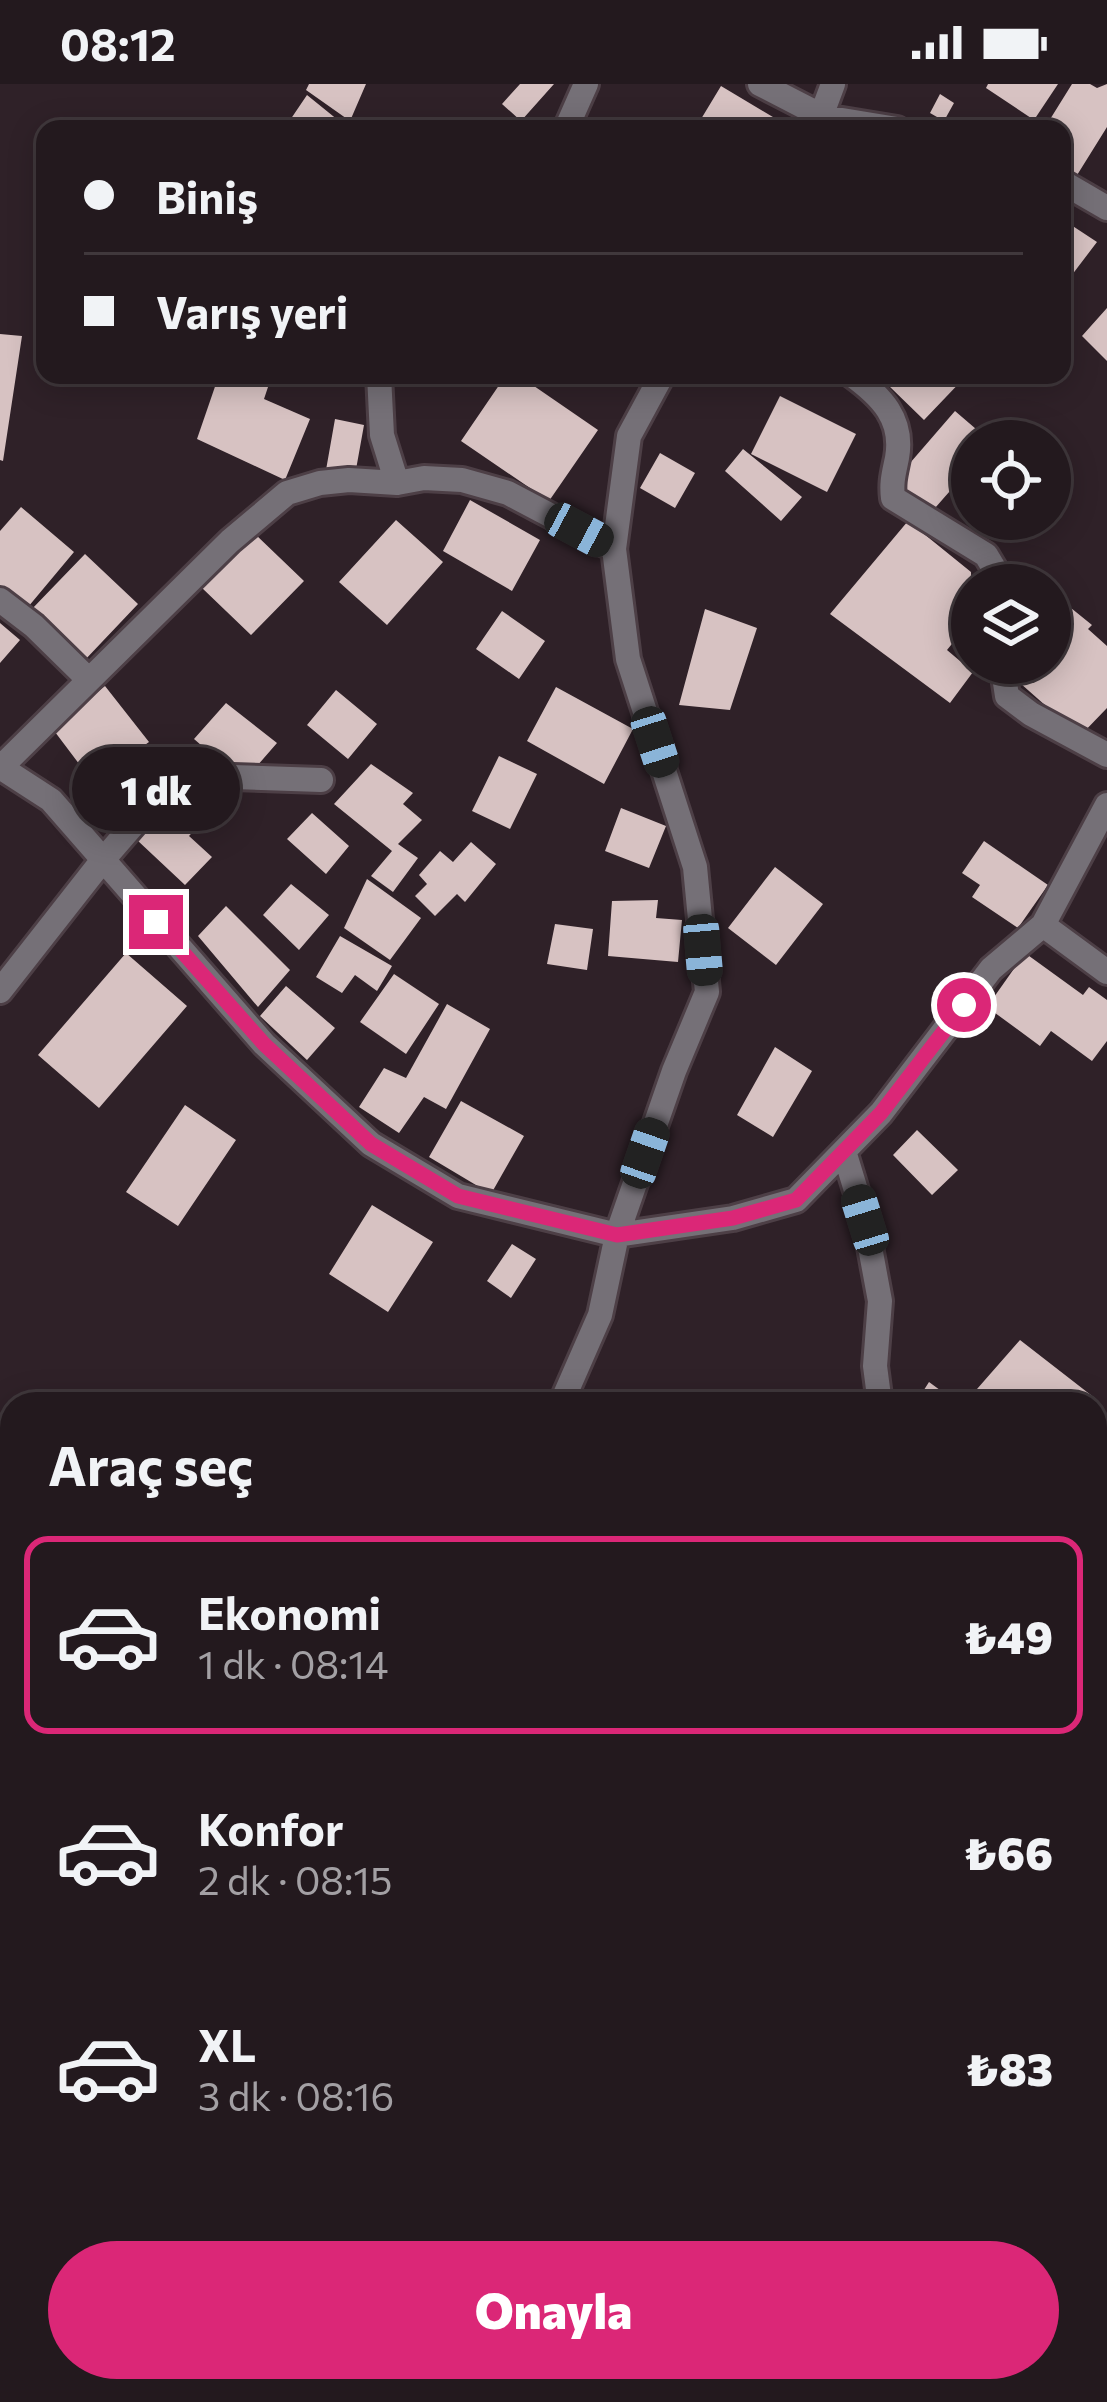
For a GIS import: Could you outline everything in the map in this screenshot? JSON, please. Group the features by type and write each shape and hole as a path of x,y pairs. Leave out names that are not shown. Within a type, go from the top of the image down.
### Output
{"street":[{"path":"570,120 586,84"},
{"path":"760,84 815,120"},
{"path":"821,120 833,84"},
{"path":"1071,187 1107,208"},
{"path":"379,384 382,435 397,483"},
{"path":"566,1392 600,1315 617,1235 706,992 695,867 628,659 614,549 629,436 657,384"},
{"path":"865,384 879,394 897,424 893,498 986,556 991,564"},
{"path":"614,549 508,493 462,480 349,480 287,493 230,541 0,767 51,800 264,1044 371,1144 458,1196 617,1235 733,1218 796,1200 881,1113 991,969 1042,925 1107,805"},
{"path":"0,600 89,680"},
{"path":"1005,684 1007,696 1031,714 1107,755"},
{"path":"0,991 167,786 184,778 242,775 321,779"},
{"path":"1042,925 1107,972"},
{"path":"844,1151 865,1220 880,1300 875,1366 878,1392"}],"building":[{"path":"309,84 366,84 350,120 306,90"},
{"path":"520,84 554,84 522,120 502,104"},
{"path":"988,84 1058,84 1034,120 986,88"},
{"path":"1072,84 1097,88 1107,84 1107,127 1074,180 1071,120 1050,120"},
{"path":"721,86 778,120 700,120"},
{"path":"940,94 954,103 945,120 930,113"},
{"path":"307,95 338,120 290,120"},
{"path":"1071,225 1097,242 1071,276"},
{"path":"1107,308 1107,361 1082,336"},
{"path":"0,334 22,336 3,461 0,460"},
{"path":"216,384 269,384 264,399 310,419 285,480 197,439"},
{"path":"500,384 531,384 598,430 549,501 461,441"},
{"path":"889,384 958,384 924,420"},
{"path":"780,396 856,434 827,492 751,454"},
{"path":"955,411 966,420 951,420 951,490 928,516 891,485"},
{"path":"335,419 364,425 355,475 326,470"},
{"path":"743,449 802,497 781,521 725,471"},
{"path":"660,453 695,473 675,508 640,488"},
{"path":"470,500 540,540 512,591 443,551"},
{"path":"21,507 74,552 23,613 0,594 0,531"},
{"path":"396,520 443,562 387,625 339,582"},
{"path":"908,521 961,564 951,564 951,645 947,650 951,684 964,684 950,703 830,614"},
{"path":"255,534 304,581 251,635 201,587"},
{"path":"85,554 138,604 83,662 30,611"},
{"path":"1071,608 1107,646 1107,708 1080,736 1021,684 1071,684"},
{"path":"705,609 757,628 730,710 679,705"},
{"path":"502,611 545,641 519,679 476,649"},
{"path":"0,623 20,640 0,663"},
{"path":"105,686 149,742 122,761 126,767 98,789 52,728"},
{"path":"556,687 633,729 604,784 527,741"},
{"path":"336,690 377,724 348,759 307,725"},
{"path":"226,703 277,743 250,774 237,763 230,770 194,739"},
{"path":"499,756 537,774 510,829 472,811"},
{"path":"371,764 413,793 403,804 422,820 398,844 418,858 393,892 371,876 392,851 334,804"},
{"path":"188,788 213,810 189,836 212,857 185,885 137,840"},
{"path":"621,808 666,826 649,868 605,851"},
{"path":"312,813 349,846 326,874 287,839"},
{"path":"984,841 1048,885 1018,928 972,897 980,885 962,873"},
{"path":"471,842 496,864 465,902 457,894 435,916 415,896 427,884 419,875 440,851 453,862"},
{"path":"775,867 823,904 776,965 728,928"},
{"path":"367,879 421,918 390,960 344,928"},
{"path":"291,884 329,915 299,950 263,915"},
{"path":"658,900 656,918 682,920 678,962 608,956 612,901"},
{"path":"226,906 290,970 258,1007 198,936"},
{"path":"555,924 593,929 587,970 547,964"},
{"path":"340,936 392,966 377,991 355,975 342,993 316,977"},
{"path":"126,953 187,1006 99,1108 38,1055"},
{"path":"1025,953 1083,995 1089,987 1107,1000 1107,1041 1092,1061 1051,1031 1040,1046 987,1007"},
{"path":"394,974 439,1004 406,1054 360,1022"},
{"path":"286,986 335,1028 307,1060 260,1016"},
{"path":"447,1004 490,1029 446,1109 424,1097 399,1133 359,1107 384,1068 406,1078"},
{"path":"775,1047 812,1071 773,1137 737,1115"},
{"path":"461,1101 524,1136 491,1194 429,1157"},
{"path":"185,1105 236,1140 178,1226 126,1192"},
{"path":"917,1130 958,1170 932,1195 893,1155"},
{"path":"372,1205 433,1242 388,1312 329,1274"},
{"path":"512,1244 536,1259 511,1298 487,1281"},
{"path":"1020,1340 1087,1392 981,1392 977,1389"},
{"path":"929,1382 943,1392 923,1392"}],"route":[{"path":"156,922 264,1044 371,1144 458,1196 617,1235 733,1218 796,1200 881,1113 964,1005"}]}
